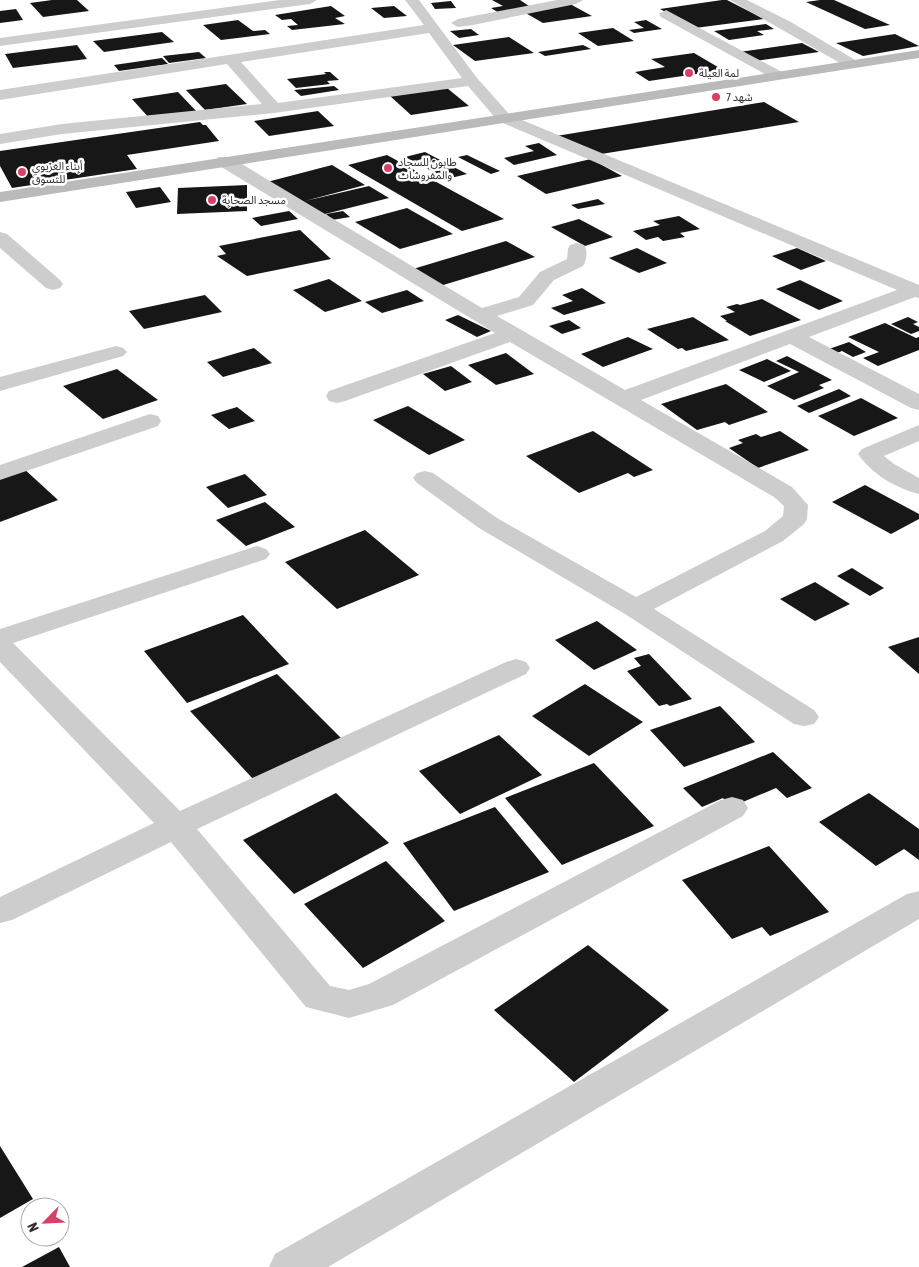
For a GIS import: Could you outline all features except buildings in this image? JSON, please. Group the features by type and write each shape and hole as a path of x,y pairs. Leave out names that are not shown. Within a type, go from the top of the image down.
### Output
{"main road":[{"path":"0,197 919,54"}],"street":[{"path":"0,42 310,0"},
{"path":"412,0 472,81 504,118 917,291"},
{"path":"458,23 507,16 523,10 576,0"},
{"path":"737,0 784,24 852,64"},
{"path":"666,14 777,75"},
{"path":"0,95 434,28"},
{"path":"230,59 274,108"},
{"path":"0,139 62,129 274,108 472,81"},
{"path":"224,161 622,400 783,492 796,506 795,519 774,536 635,608"},
{"path":"0,238 53,284"},
{"path":"479,315 529,299 547,276 576,262 577,249"},
{"path":"622,400 917,291"},
{"path":"337,396 512,334"},
{"path":"793,337 919,403"},
{"path":"0,384 116,352"},
{"path":"0,473 150,421"},
{"path":"919,432 870,454 873,460 883,468 919,486"},
{"path":"425,478 488,523 635,608 804,717"},
{"path":"0,638 257,554"},
{"path":"0,646 176,826 319,997 349,1004 380,995 732,808"},
{"path":"0,912 176,826 516,668"},
{"path":"290,1267 919,903"}],"place":[{"name":"لمة العيلة","path":"689,73"},
{"name":"شهد 7","path":"716,97"},
{"name":"طابون للسجاد والمفروشات","path":"388,168"},
{"name":"أبناء الغزيوي للتسوق","path":"22,172"},
{"name":"مسجد الصحابة","path":"212,200"}]}
